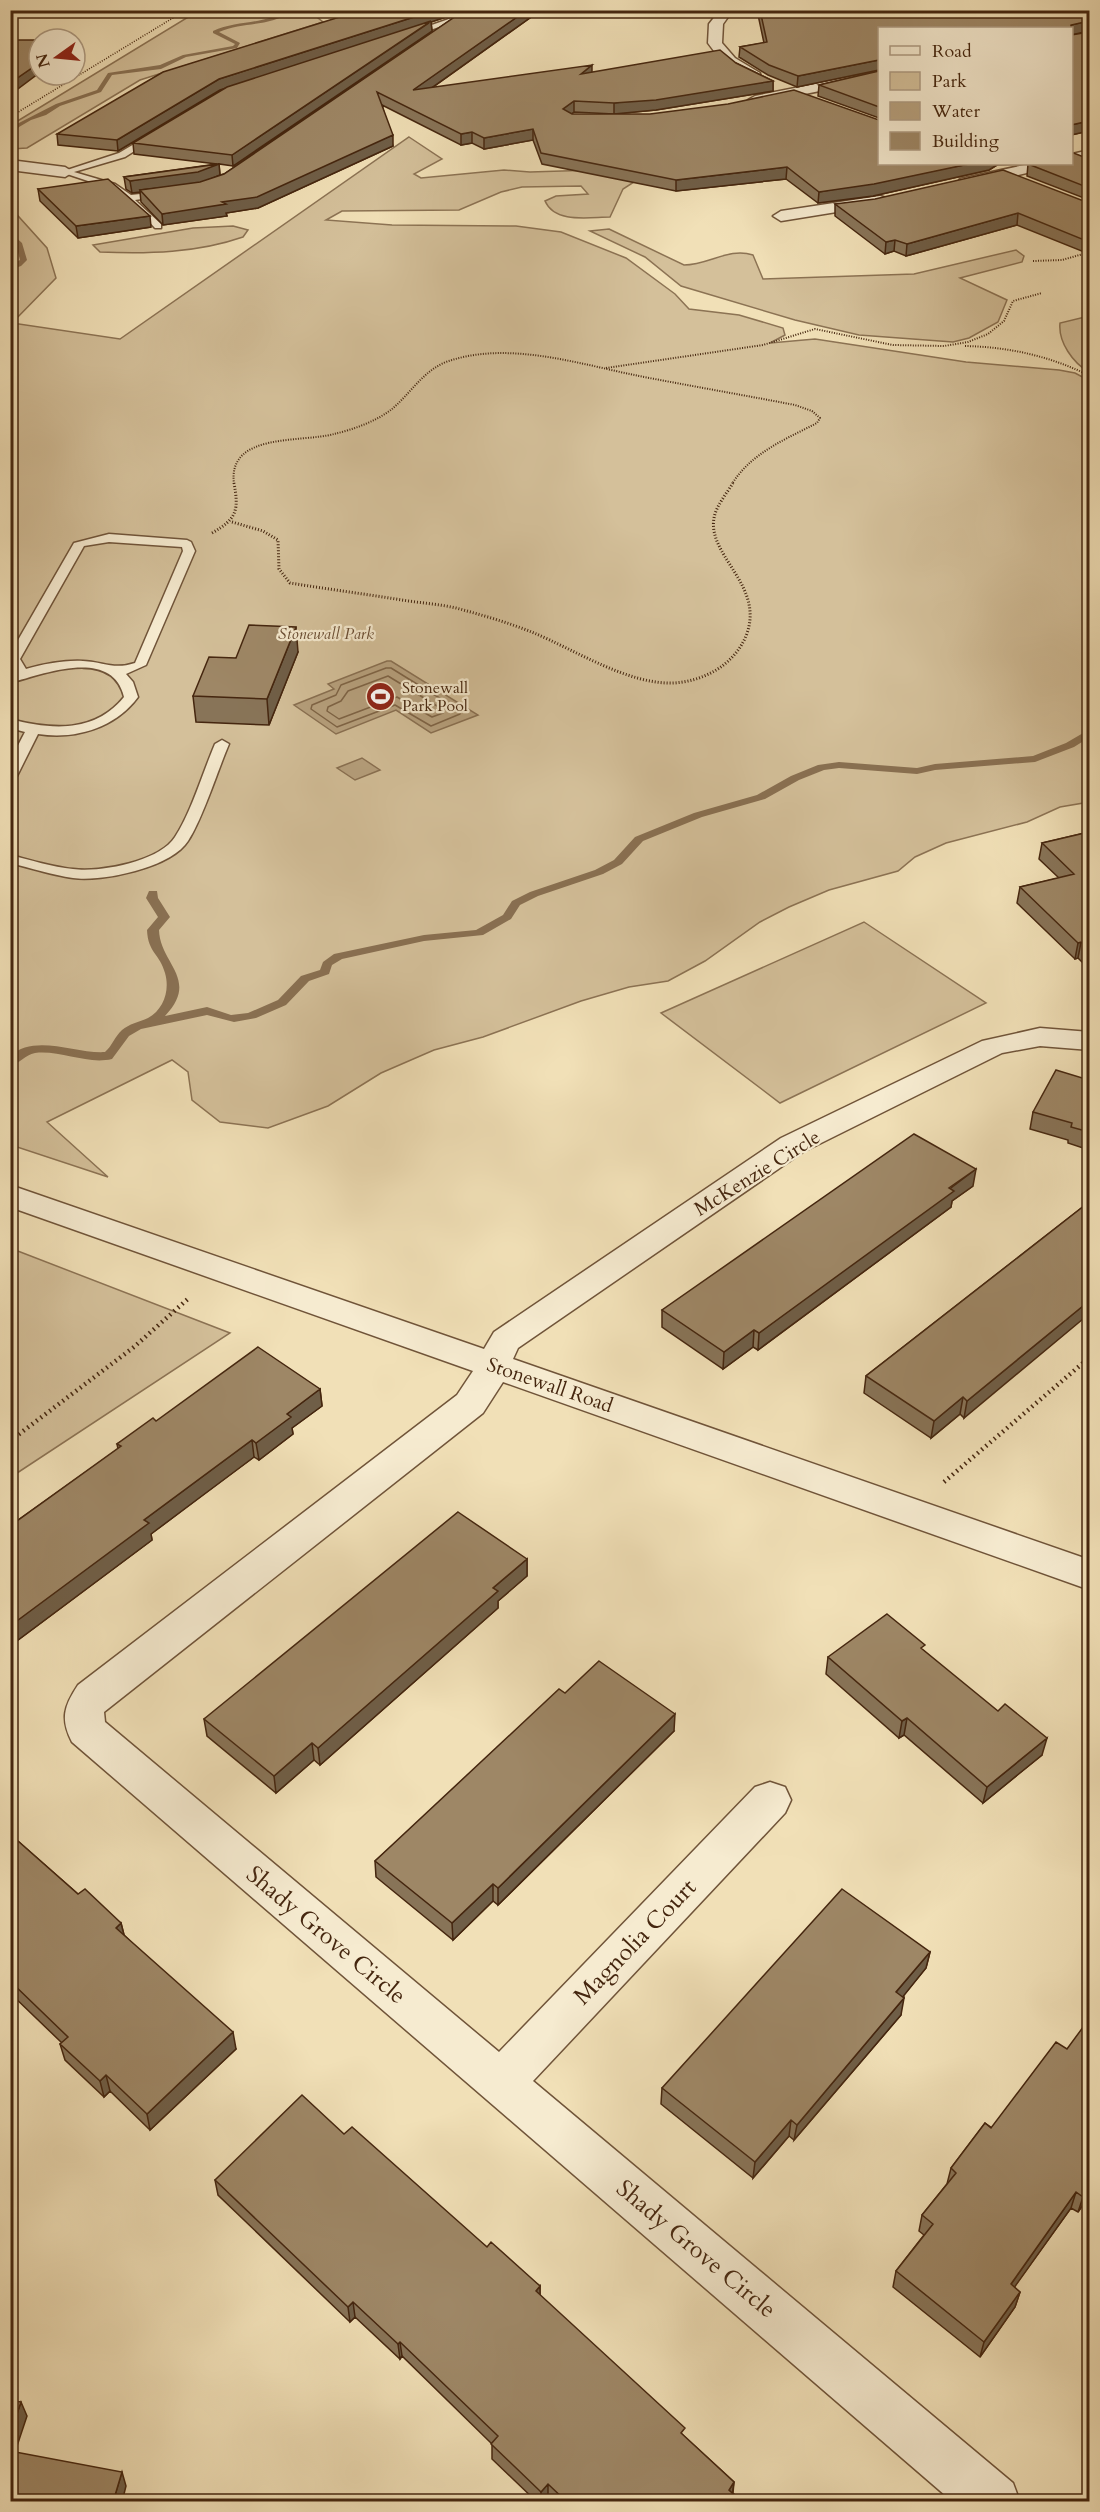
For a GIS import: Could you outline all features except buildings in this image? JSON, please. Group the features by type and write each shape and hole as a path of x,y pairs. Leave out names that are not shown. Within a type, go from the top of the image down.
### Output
{"street":[{"path":"727,10 716,24 714,34 714,43 721,53 745,71 815,101"},
{"path":"736,104 878,75"},
{"path":"1073,158 1089,154"},
{"path":"10,165 65,172"},
{"path":"979,165 1024,183"},
{"path":"948,186 1044,165"},
{"path":"781,216 894,198"},
{"name":"McKenzie Circle","path":"494,1366 497,1354 506,1340 792,1145 1007,1041 1047,1036 1089,1041"},
{"name":"Stonewall Road","path":"10,1195 1089,1575"},
{"name":"Shady Grove Circle","path":"494,1366 485,1388 470,1404 92,1697 83,1710 86,1730 994,2502"},
{"name":"Magnolia Court","path":"500,2083 770,1800"}],"lane":[{"path":"406,35 462,14 477,12"},
{"path":"434,37 462,14"},
{"path":"65,172 122,155 160,133"},
{"path":"65,172 112,186 129,198 158,226"},
{"path":"129,198 170,192"},
{"path":"10,723 33,730 51,731 87,726 117,714 131,697 131,688 126,680 105,668 73,664 38,668 16,676 14,658 80,543 109,538 187,544 189,551 140,665 117,673"},
{"path":"10,776 33,730"},
{"path":"10,859 74,874 99,873 133,867 160,857 181,841 222,744"}],"path":[{"path":"10,117 186,10"},
{"path":"1033,261 1062,260 1089,252"},
{"path":"955,346 970,343 988,333 1005,318 1013,301 1042,293"},
{"path":"599,368 763,345 807,329 867,340 1024,353 1068,364 1089,376"},
{"path":"187,544 232,522 238,507 232,471 243,454 267,445 333,435 387,413 428,373 448,362 475,356 505,356 599,368 795,405 812,411 820,418 817,423 772,445 753,460 737,476 716,511 713,520 715,535 750,602 752,618 745,638 723,667 704,677 686,682 649,681 494,618 455,608 297,585 280,574 278,540 263,531 232,522"},
{"path":"10,1441 134,1347 219,1269"},
{"path":"944,1480 1089,1357"}],"green space":[{"path":"198,11 315,11 313,14 323,22 140,80 27,148 11,149 11,125 73,87 87,87 87,79"},
{"name":"Stonewall Park","path":"409,137 442,159 414,174 421,178 504,170 530,172 594,170 637,180 623,189 610,217 565,216 550,208 545,201 556,196 588,194 581,186 522,187 501,192 459,210 342,211 326,220 392,225 516,226 561,232 626,258 675,294 689,309 739,315 783,328 785,335 770,343 815,339 966,362 1059,370 1075,373 1090,381 1089,802 1060,807 1027,822 946,843 915,857 898,871 829,890 789,907 760,922 705,961 668,981 629,987 581,1001 483,1037 434,1050 381,1073 328,1106 268,1128 220,1122 192,1100 188,1072 172,1060 47,1122 108,1177 11,1145 10,207 47,248 56,278 12,323 120,339"},
{"path":"233,226 248,230 243,237 190,249 136,253 100,252 93,245 193,228"},
{"path":"609,229 684,265 736,253 753,255 763,279 914,274 1016,250 1024,256 1022,262 960,278 1007,300 998,322 969,338 953,342 859,335 795,320 681,286 645,257 590,231"},
{"path":"1090,316 1089,372 1072,358 1061,337 1060,323"},
{"path":"864,922 986,1003 780,1103 661,1013"},
{"path":"10,1248 230,1333 11,1477"}],"water":[{"name":"Stonewall Park Pool","path":"391,661 478,715 431,733 396,710 336,734 294,705 334,689 328,684"},
{"path":"362,758 380,770 355,780 337,768"}],"waterway":[{"path":"10,136 17,126 29,119 44,114 58,105 99,91 110,74 161,67 185,56 235,47 238,44 215,32 234,25 271,21 291,10"},
{"path":"10,234 19,243 24,260 19,265 10,268"},
{"path":"148,1022 207,1011 234,1019 252,1016 282,1003 305,979 325,972 327,964 338,956 424,938 479,933 507,917 516,903 534,894 599,872 618,862 639,839 698,815 761,797 795,778 822,767 839,765 917,771 935,767 1035,759 1070,745 1090,732"},
{"path":"148,1022 165,1010 169,1003 173,982 169,967 154,944 153,930 164,917 152,898 153,893"},
{"path":"10,1063 19,1054 44,1049 97,1057 108,1056 128,1031 148,1022"}],"place":[{"name":"Stonewall Park Pool","path":"381,697"}]}
